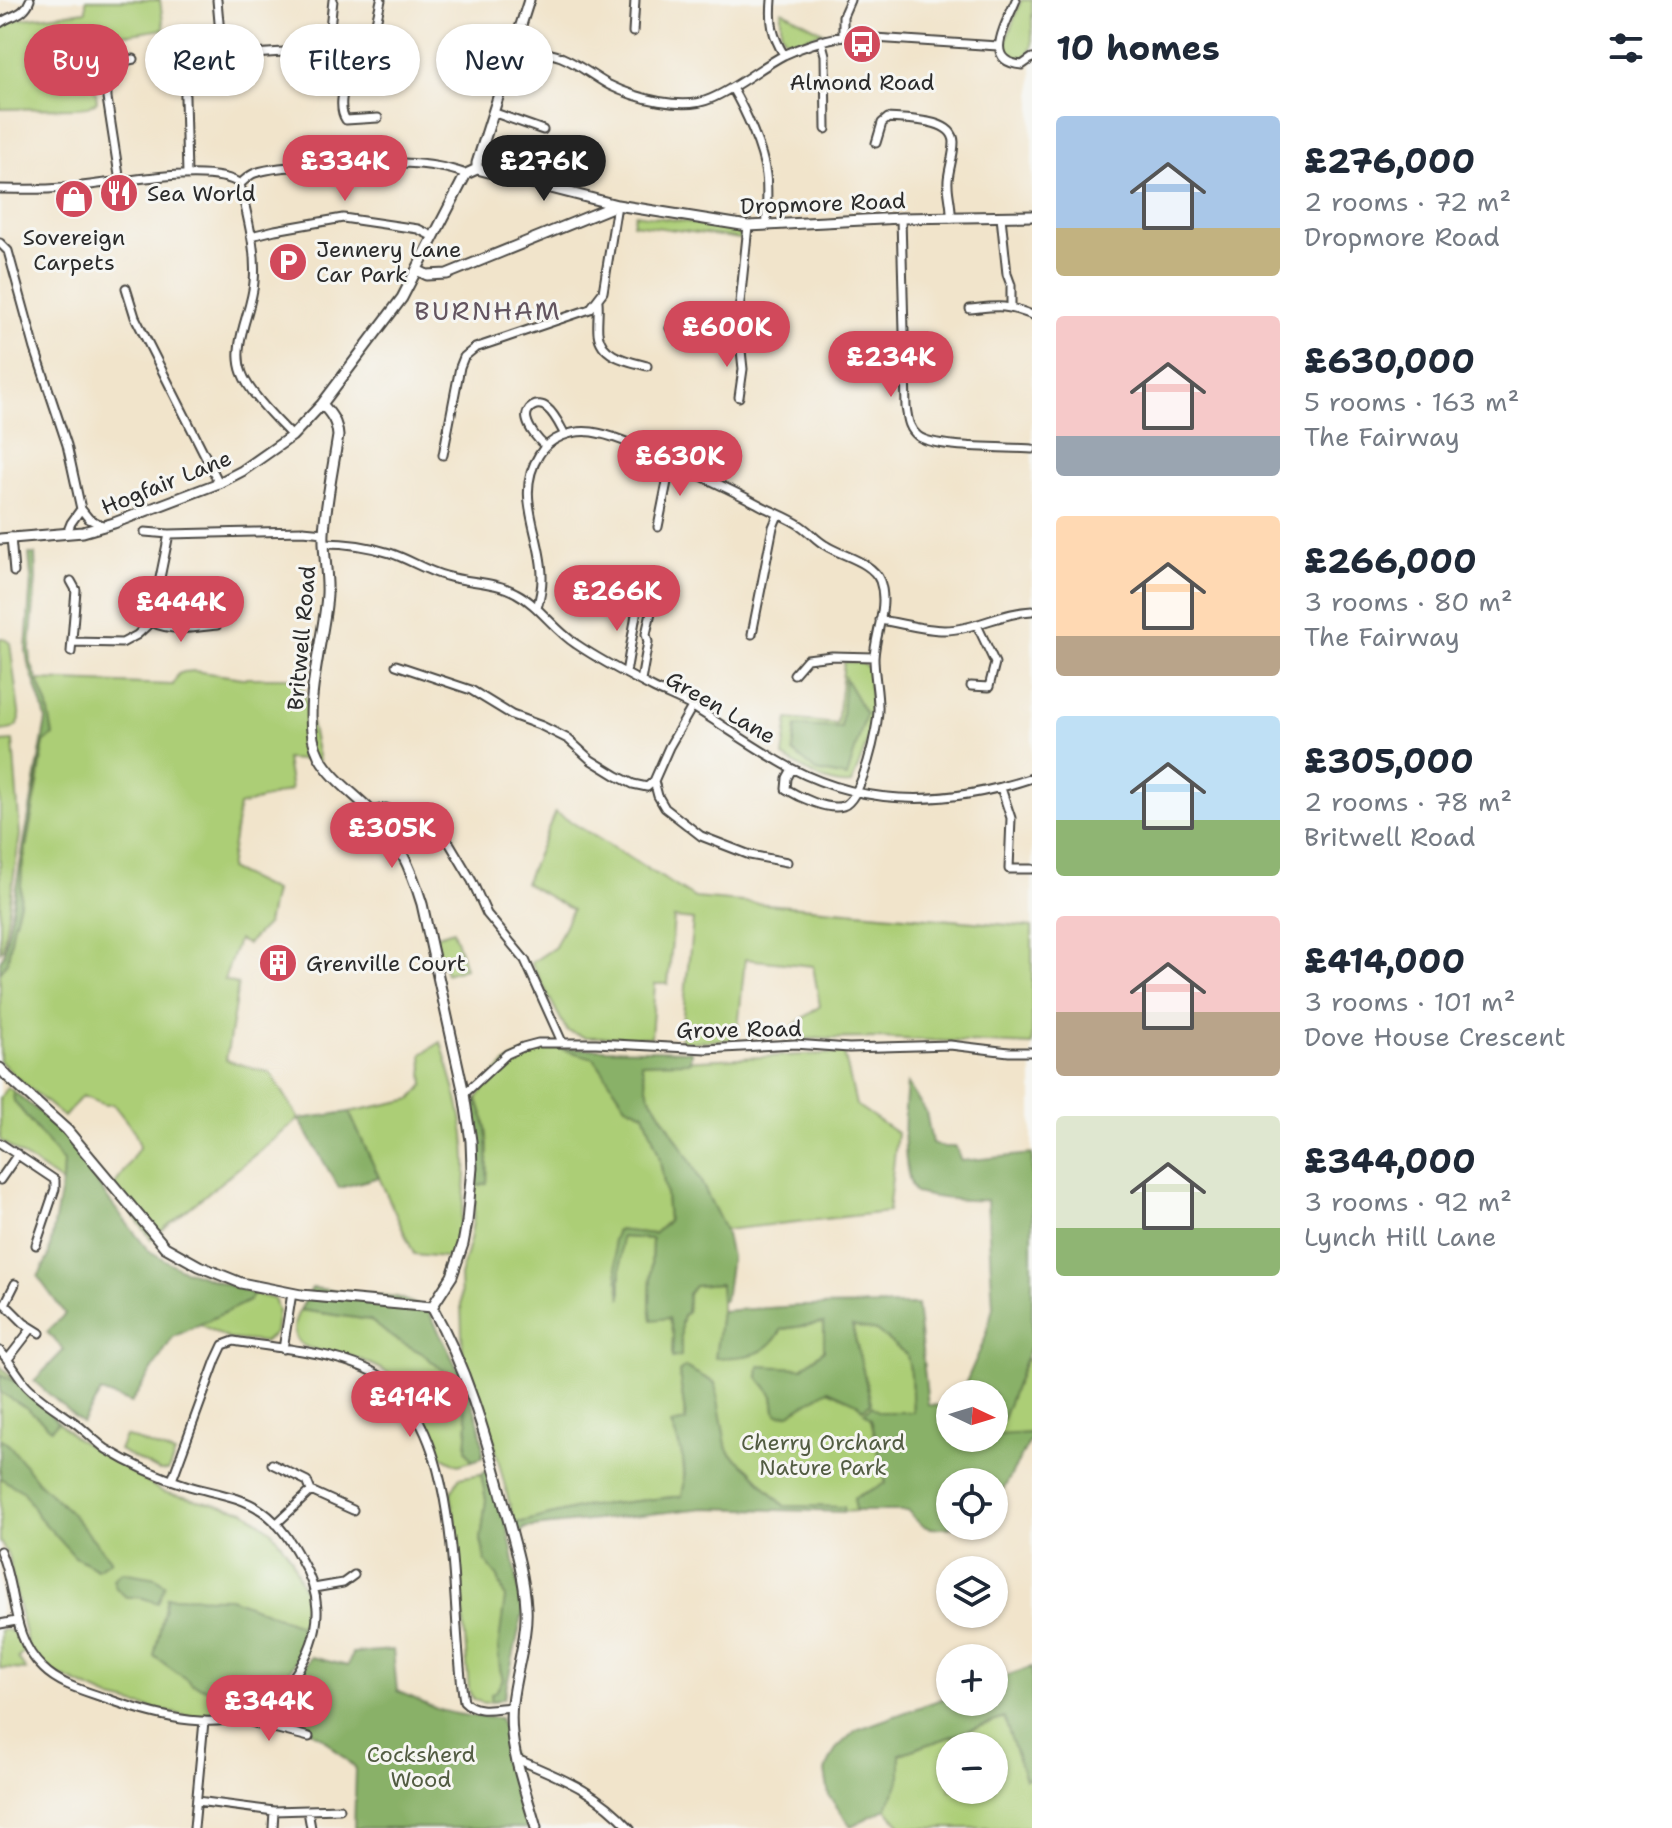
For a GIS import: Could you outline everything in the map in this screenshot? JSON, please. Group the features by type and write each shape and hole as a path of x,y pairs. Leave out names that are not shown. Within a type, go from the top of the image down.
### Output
{"street":[{"path":"0,23 19,15 30,0"},
{"path":"217,0 219,24"},
{"path":"330,24 333,0"},
{"path":"376,24 381,0"},
{"path":"522,24 529,0"},
{"path":"633,32 635,0"},
{"path":"772,0 773,38 784,55"},
{"path":"843,36 843,16 850,0"},
{"path":"1016,0 998,46 1002,58 1011,64 1022,65 1032,58"},
{"path":"553,54 613,87 638,96 688,104 708,101 784,55 821,40 843,36 998,46"},
{"path":"821,40 825,55 826,129"},
{"path":"120,182 107,98 106,65 134,59"},
{"path":"732,88 763,159 767,225"},
{"path":"186,96 187,175"},
{"path":"342,96 346,120 378,118"},
{"path":"322,404 402,298 466,174 477,169 500,96"},
{"path":"495,113 539,125"},
{"path":"876,143 882,123 888,118 938,123 950,131 954,140 947,184 952,204 951,218"},
{"path":"240,184 252,174 277,169 360,164 425,165 466,174"},
{"name":"Dropmore Road","path":"477,169 617,205 748,226 901,218 1032,216"},
{"path":"1,190 63,188 187,175 232,178 240,184 255,270 251,303 242,331 239,354 241,372 248,385 292,436"},
{"path":"594,213 596,200"},
{"path":"417,270 427,275 447,274 617,205 603,292 598,301 590,309 475,348 464,357 443,455"},
{"path":"1001,217 1011,285 1011,307"},
{"path":"251,236 343,218 418,229 434,237"},
{"path":"901,218 909,425 919,437 936,443 1032,449"},
{"path":"739,397 743,369 738,322 748,226"},
{"path":"0,243 8,251 35,349 67,445 81,509 89,519 104,526"},
{"path":"126,288 135,317 219,483"},
{"path":"598,301 598,335 602,344 618,359 647,366"},
{"path":"970,309 1003,305 1032,315"},
{"path":"670,328 685,335 739,341"},
{"name":"Hogfair Lane","path":"5,538 90,531 219,483 292,436 322,404"},
{"name":"Britwell Road","path":"322,404 338,426 324,538 327,594 314,688 313,734 325,767 371,811 397,842 414,878 464,1094 471,1141 472,1168 463,1244 452,1276 432,1307"},
{"path":"545,446 527,421 526,414 535,404 549,409 565,435"},
{"path":"537,608 543,575 528,497 532,469 545,446 565,435 591,432 632,444 800,525 825,546 869,567 879,578 883,598 874,657 878,710 872,746 857,792 845,806 818,804 786,789 792,769"},
{"path":"658,527 671,462"},
{"path":"67,533 81,509"},
{"path":"752,634 778,515"},
{"name":"Green Lane","path":"145,532 291,531 391,553 445,576 503,587 537,608 573,643 692,707 792,769 820,782 904,800 952,798 1032,778"},
{"path":"72,642 122,643 151,622 169,534"},
{"path":"5,538 14,572"},
{"path":"71,581 76,590 71,652"},
{"path":"641,681 652,608 665,593 667,585"},
{"path":"626,673 639,597"},
{"path":"880,620 945,630 1032,611"},
{"path":"151,622 166,628 217,625"},
{"path":"971,686 989,687 995,663 977,625"},
{"path":"794,674 807,659 874,657"},
{"path":"396,665 471,690 512,715 568,739 591,760 633,784 647,787 654,781 692,707"},
{"path":"654,781 665,808 701,836 750,855 787,862"},
{"path":"1001,788 1011,818 1009,869 1032,869"},
{"path":"371,811 386,808 425,823 447,839 487,914 525,960 562,1042"},
{"name":"Grove Road","path":"464,1094 507,1054 538,1043 706,1049 795,1044 849,1048 950,1045 1032,1052"},
{"path":"0,1068 67,1130 165,1247 199,1266 241,1283 292,1293 432,1307 449,1337 482,1420 522,1580 527,1609 511,1707 517,1759 536,1828"},
{"path":"0,1143 55,1180 55,1189 36,1245"},
{"path":"0,1180 18,1154"},
{"path":"15,1284 5,1304 24,1323 40,1333"},
{"path":"283,1349 292,1293"},
{"path":"8,1359 32,1328"},
{"path":"172,1480 223,1345 234,1341 340,1358 369,1369 407,1401 424,1430 441,1478 451,1534 464,1701 476,1709 511,1707"},
{"path":"0,1351 27,1386 104,1447 140,1469 245,1501 264,1512 293,1543 308,1571 317,1609 313,1639 294,1676 272,1702 251,1715 228,1721 204,1721 129,1707 54,1678 32,1657 16,1621 0,1551"},
{"path":"272,1464 307,1481 311,1491 353,1510"},
{"path":"276,1524 311,1491"},
{"path":"314,1588 343,1583 354,1575"},
{"path":"0,1624 16,1621"},
{"path":"245,1717 251,1722 309,1737"},
{"path":"194,1828 204,1721"},
{"path":"517,1759 596,1797 630,1828"},
{"path":"197,1801 274,1811 340,1809"},
{"path":"273,1828 274,1811"},
{"path":"308,1811 311,1828"}],"green space":[{"path":"86,0 160,0 163,24 145,24 145,32 130,34 129,24 24,24 24,96 96,96 97,102 76,108 0,109 0,28 13,20 86,11"},
{"path":"1021,0 1032,0 1032,47 1027,56 1017,60 1007,56 1004,47"},
{"path":"781,10 823,32 793,42 785,39 781,31"},
{"path":"635,214 740,230 744,234 740,239 633,224"},
{"path":"29,554 35,554 36,579 31,663 48,707 53,735 44,743 22,869 20,902 8,960 0,973 46,720 26,650 31,578"},
{"path":"0,638 10,643 20,720 15,728 0,731"},
{"path":"844,662 860,662 869,668 869,734 851,784 824,780 783,757 788,719 837,724"},
{"path":"194,671 243,678 288,678 304,690 319,761 286,759 291,790 239,806 229,869 274,891 267,924 247,944 238,940 224,980 238,985 226,1060 271,1073 299,1119 151,1239 113,1188 140,1146 134,1131 113,1104 105,1105 82,1096 64,1117 0,1061 0,973 8,959 20,902 22,869 39,780 48,707 38,680 173,685 178,674"},
{"path":"845,678 866,714 847,777 816,771 793,752 796,726 841,728"},
{"path":"13,741 20,835 0,952 0,742"},
{"path":"555,812 695,898 1032,927 1032,1045 879,1038 792,1039 794,1025 820,1006 813,966 745,959 737,1039 680,1043 693,920 674,918 668,984 655,984 651,1037 585,1037 567,1031 531,963 555,947 572,910 525,883"},
{"path":"453,930 465,968 446,974 435,936"},
{"path":"441,1042 461,1114 466,1159 464,1196 453,1258 414,1254 349,1112 412,1099 424,1085 422,1054"},
{"name":"Cherry Orchard Nature Park","path":"558,1048 594,1058 626,1105 644,1113 659,1155 668,1221 654,1234 616,1230 621,1291 621,1237 652,1239 652,1319 669,1318 673,1336 672,1357 681,1356 681,1323 683,1315 687,1313 688,1294 695,1286 721,1284 719,1327 782,1329 824,1323 824,1350 802,1368 758,1377 773,1396 775,1411 789,1414 828,1390 858,1403 862,1409 871,1402 852,1325 876,1331 907,1355 913,1412 879,1412 871,1419 886,1484 855,1497 856,1511 843,1512 843,1507 784,1506 731,1454 726,1445 715,1383 685,1368 679,1372 686,1422 671,1425 683,1451 682,1496 582,1507 514,1522 492,1435 463,1360 460,1276 470,1240 475,1186 487,1183 486,1129 477,1099 509,1061 525,1054"},
{"path":"558,1048 691,1051 690,1062 641,1063 649,1094 692,1164 725,1230 731,1257 725,1300 721,1301 720,1284 695,1286 688,1294 687,1313 683,1315 681,1323 681,1356 672,1358 673,1336 669,1318 652,1320 652,1239 621,1237 621,1299 613,1240 617,1230 654,1234 668,1221 659,1155 644,1113 626,1105 594,1058"},
{"path":"844,1053 856,1105 897,1133 888,1212 725,1230 692,1164 649,1094 641,1063"},
{"path":"907,1083 926,1112 932,1143 956,1147 961,1161 1032,1154 1032,1341 1008,1405 1008,1380 967,1380 985,1339 993,1307 987,1200 951,1199 915,1193 907,1170"},
{"path":"7,1087 13,1091 14,1101 63,1162 62,1183 0,1140 0,1098"},
{"path":"13,1091 64,1132 108,1199 148,1250 179,1268 254,1294 249,1301 173,1337 131,1403 101,1392 82,1423 34,1381 64,1350 47,1332 65,1314 38,1277 48,1258 63,1162 14,1101"},
{"path":"477,1099 486,1129 488,1161 487,1183 475,1186 477,1144 472,1117"},
{"path":"349,1112 379,1177 339,1188 299,1119"},
{"path":"312,1288 396,1297 428,1309 472,1402 482,1441 482,1458 472,1461 466,1449 468,1422 459,1393 447,1374 422,1353 393,1338 370,1320 300,1310"},
{"path":"254,1294 274,1299 278,1310 275,1333 264,1342 228,1339 200,1324 249,1301"},
{"path":"917,1305 928,1405 936,1406 936,1452 1008,1452 1008,1434 1032,1433 1032,1437 1008,1481 1008,1468 936,1468 936,1528 920,1523 908,1511 856,1511 854,1498 886,1483 871,1419 864,1412 872,1406 879,1412 913,1412 907,1355 876,1331 852,1326 871,1403 863,1409 857,1403 828,1390 789,1414 778,1415 773,1396 758,1377 759,1366 802,1368 824,1350 824,1323 782,1329 769,1346 754,1354 715,1358 721,1311 799,1306"},
{"path":"300,1310 370,1320 393,1338 422,1353 447,1374 459,1393 468,1422 466,1449 472,1461 458,1465 441,1456 415,1400 404,1385 391,1375 351,1356 301,1344 295,1336 294,1327"},
{"path":"1026,1359 1032,1362 1032,1433 1008,1435 1008,1405"},
{"path":"0,1366 74,1437 163,1492 245,1511 271,1530 291,1557 307,1598 307,1628 230,1598 192,1684 233,1698 255,1710 225,1719 194,1718 112,1699 52,1672 28,1648 8,1556 0,1542"},
{"path":"685,1367 715,1383 726,1445 731,1454 784,1506 844,1507 845,1512 704,1508 525,1528 518,1536 514,1522 582,1507 682,1496 684,1468 671,1424 686,1421 679,1372"},
{"path":"0,1374 19,1384 58,1422 51,1429 28,1409 0,1392"},
{"path":"125,1436 175,1454 168,1471 159,1471 119,1450"},
{"path":"0,1438 111,1560 97,1569 75,1557 37,1515 24,1492 0,1478"},
{"path":"491,1469 509,1534 523,1612 504,1698 492,1702 491,1694 503,1679 498,1649 505,1598 498,1577 486,1562 481,1540 486,1500 481,1474"},
{"path":"481,1474 486,1500 481,1540 486,1562 498,1577 505,1598 500,1669 503,1679 491,1694 492,1702 484,1703 474,1700 469,1692 451,1493 459,1478"},
{"path":"122,1572 156,1578 165,1585 158,1603 140,1597 126,1597 116,1588 113,1579"},
{"path":"167,1597 230,1598 307,1628 299,1655 280,1687 255,1710 233,1698 193,1684 154,1656"},
{"path":"0,1630 14,1632 24,1652 18,1658 26,1670 0,1668"},
{"name":"Cocksherd Wood","path":"393,1650 397,1691 445,1711 500,1718 532,1828 354,1828 356,1769 322,1737 272,1710 290,1691 311,1657 348,1666 352,1653"},
{"path":"1032,1667 1032,1777 1025,1779 1004,1718 964,1732 936,1732 936,1742 900,1754 900,1780 886,1809 851,1826 829,1796 825,1771 836,1749 856,1730 936,1701 936,1716 1008,1716 1008,1675"},
{"path":"1005,1718 1025,1779 1032,1777 1032,1828 903,1828 886,1809 900,1780 900,1754 936,1742 936,1804 1008,1804 1008,1732 964,1732"}],"place":[{"name":"Almond Road","path":"862,44"},
{"name":"Sea World","path":"119,193"},
{"name":"Sovereign Carpets","path":"74,199"},
{"name":"Jennery Lane Car Park","path":"288,262"},
{"name":"Grenville Court","path":"278,963"}],"district":[{"name":"BURNHAM","path":"488,311"}]}
